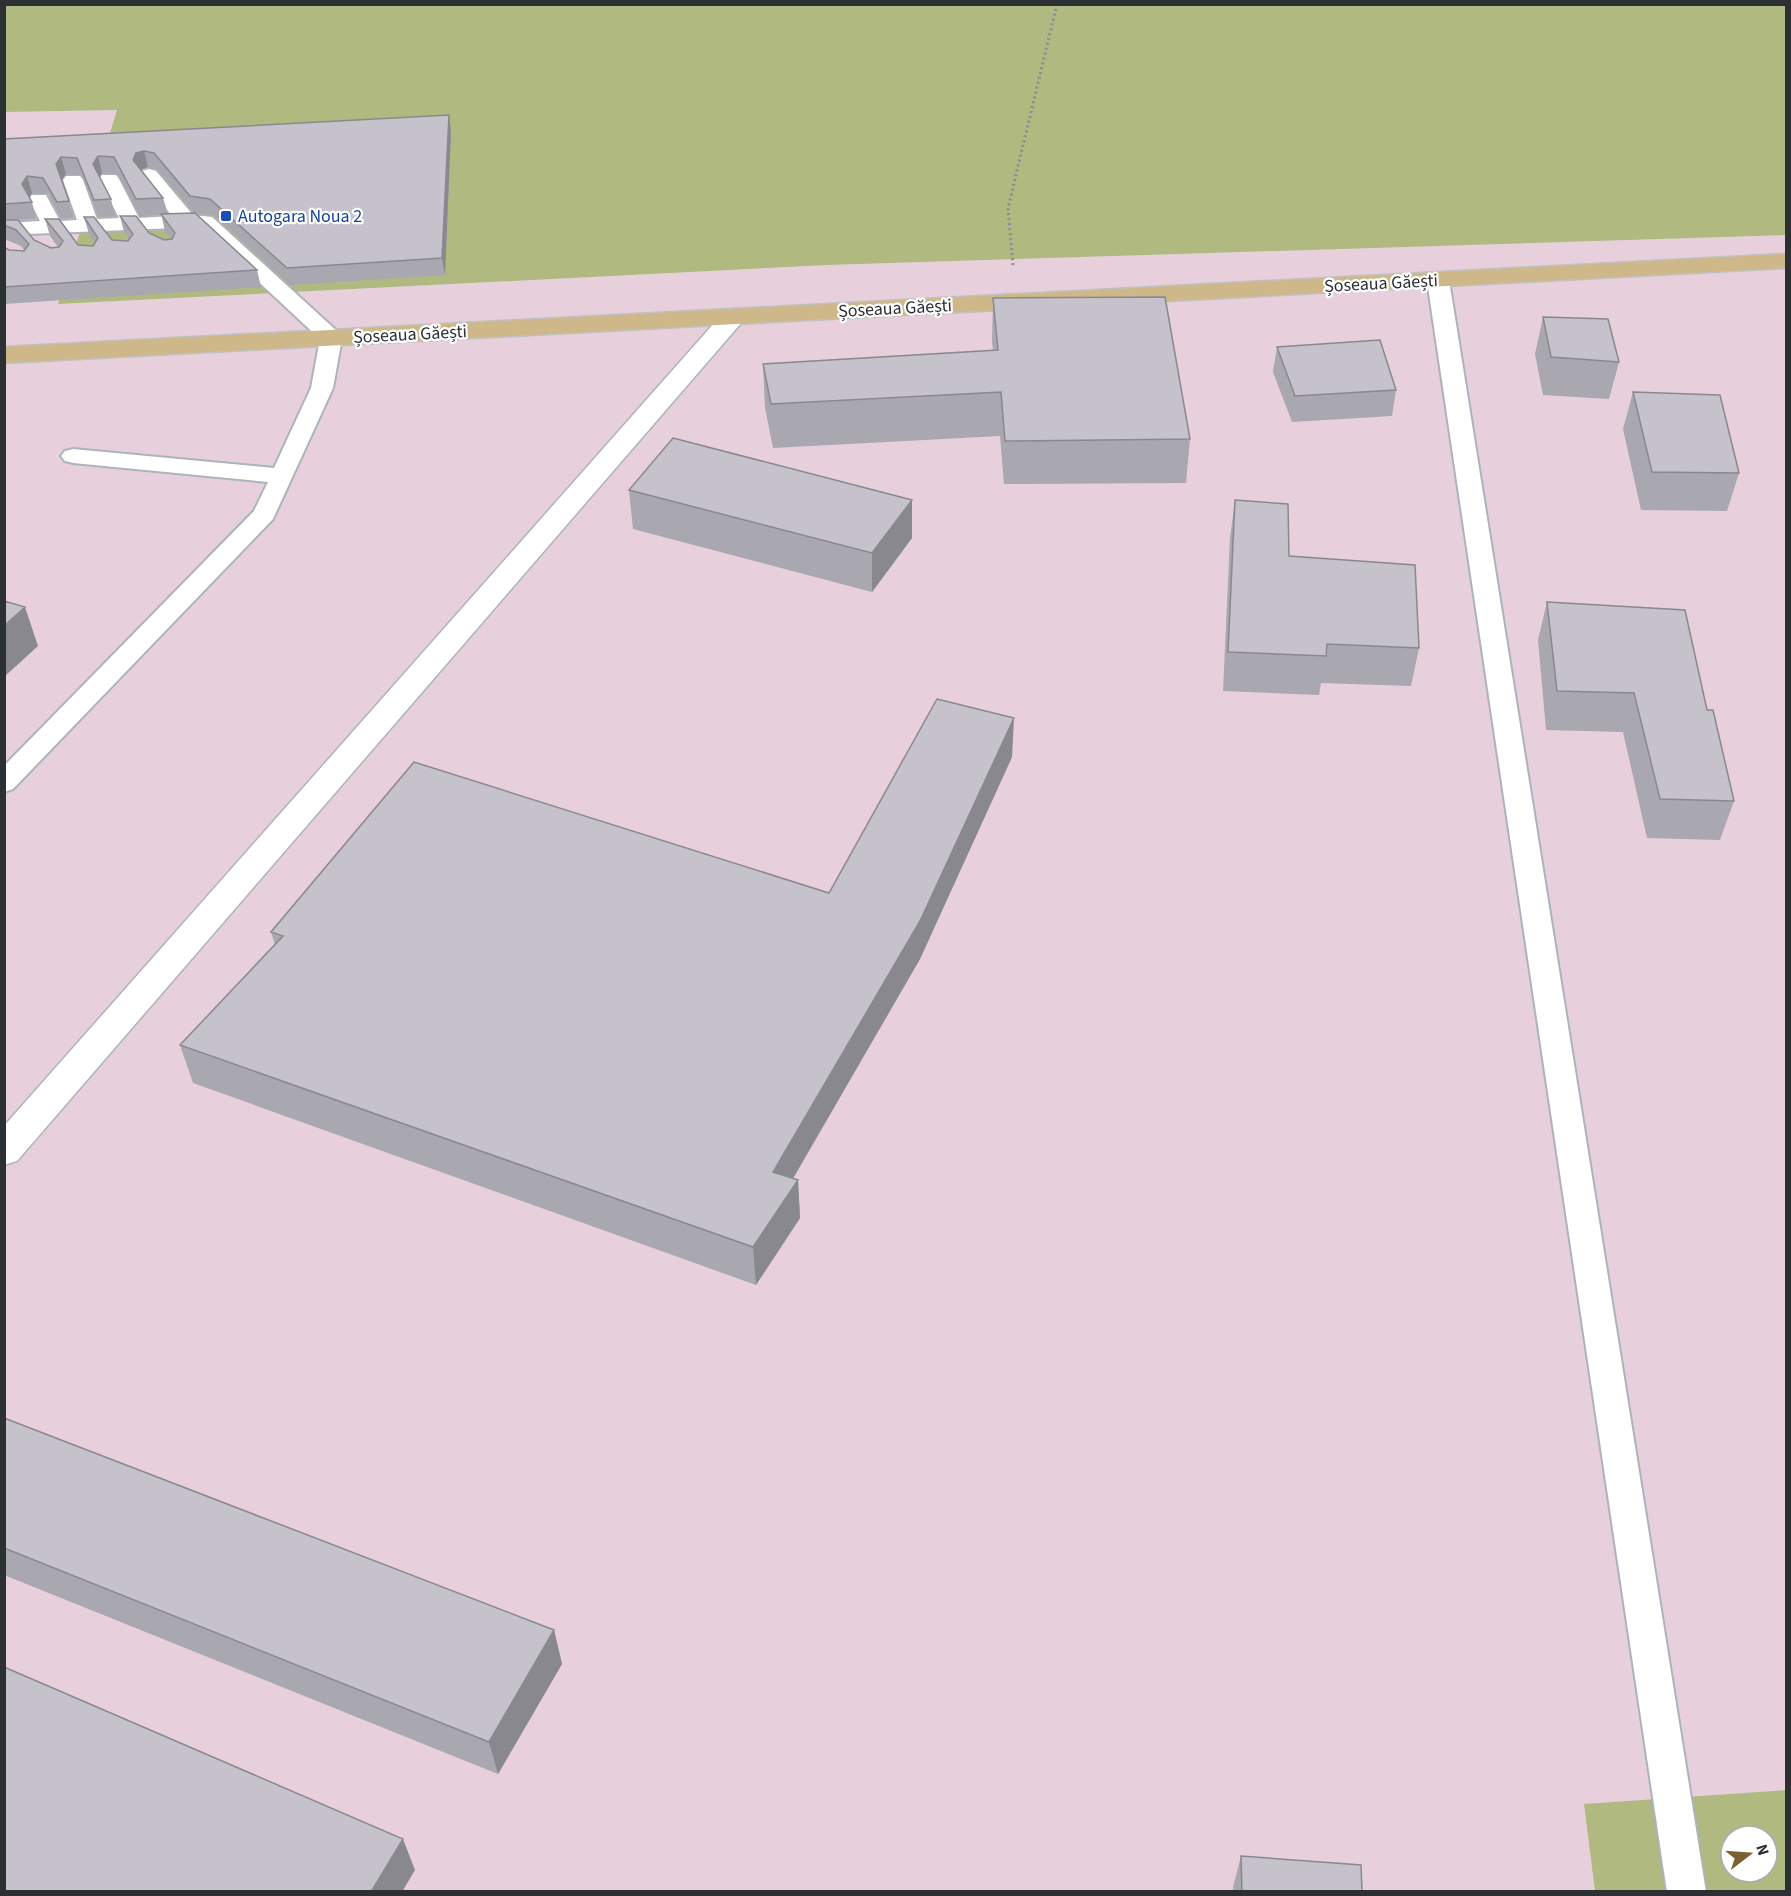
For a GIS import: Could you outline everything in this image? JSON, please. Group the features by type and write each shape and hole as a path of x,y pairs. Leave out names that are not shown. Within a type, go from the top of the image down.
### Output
{"main road":[{"name":"Șoseaua Găești","path":"4,355 1786,261"}],"street":[{"path":"4,1151 733,317"}],"lane":[{"path":"149,175 188,222"},
{"path":"109,179 139,223 160,241"},
{"path":"73,180 86,248"},
{"path":"39,198 80,226 119,243"},
{"path":"4,229 205,221 331,338 322,388 265,514 4,783"},
{"path":"29,228 49,250"},
{"path":"1438,280 1687,1892"},
{"path":"73,456 282,476"}],"path":[{"path":"1017,302 1008,207 1057,4"}],"shaded area":[{"path":"117,110 59,304 827,265 1786,235 1786,1790 1584,1804 1595,1891 5,1891 4,112"}],"green space":[{"path":"4,5 1786,5 1786,235 827,265 58,304 117,110 5,112"},
{"path":"1786,1790 1786,1891 1595,1891 1584,1804"}],"building":[{"path":"449,115 442,258 287,268 210,199 190,196 154,153 144,151 136,153 133,160 163,198 136,199 114,157 98,156 93,164 111,199 94,200 77,158 61,157 56,164 69,201 57,202 43,178 27,176 22,184 32,202 4,204 4,139"},
{"path":"195,213 257,270 4,287 4,247 9,250 24,251 29,244 16,230 4,225 4,220 18,220 34,240 51,248 59,247 63,241 45,219 59,219 78,245 93,246 98,238 84,217 94,217 112,240 128,241 133,234 120,216 136,216 149,233 164,240 172,239 175,233 161,214"},
{"path":"1165,297 1190,439 1005,441 1001,392 771,404 763,364 998,350 993,298"},
{"path":"1543,317 1608,319 1619,362 1551,357"},
{"path":"1380,340 1396,390 1295,396 1277,347"},
{"path":"1633,392 1720,395 1739,473 1652,472"},
{"path":"673,438 912,500 872,553 629,490"},
{"path":"1235,500 1288,504 1289,556 1415,565 1419,648 1327,644 1326,656 1228,652"},
{"path":"4,601 25,607 4,626"},
{"path":"1547,602 1685,610 1707,710 1713,710 1734,801 1660,799 1634,693 1557,691"},
{"path":"937,699 1014,718 920,921 773,1172 798,1180 753,1247 180,1045 283,936 271,932 414,762 829,893"},
{"path":"4,1418 554,1630 489,1742 4,1548"},
{"path":"4,1667 403,1839 371,1892 4,1892"},
{"path":"1241,1856 1361,1865 1362,1892 1242,1892"}],"place":[{"name":"Autogara Noua 2","path":"226,216"}]}
